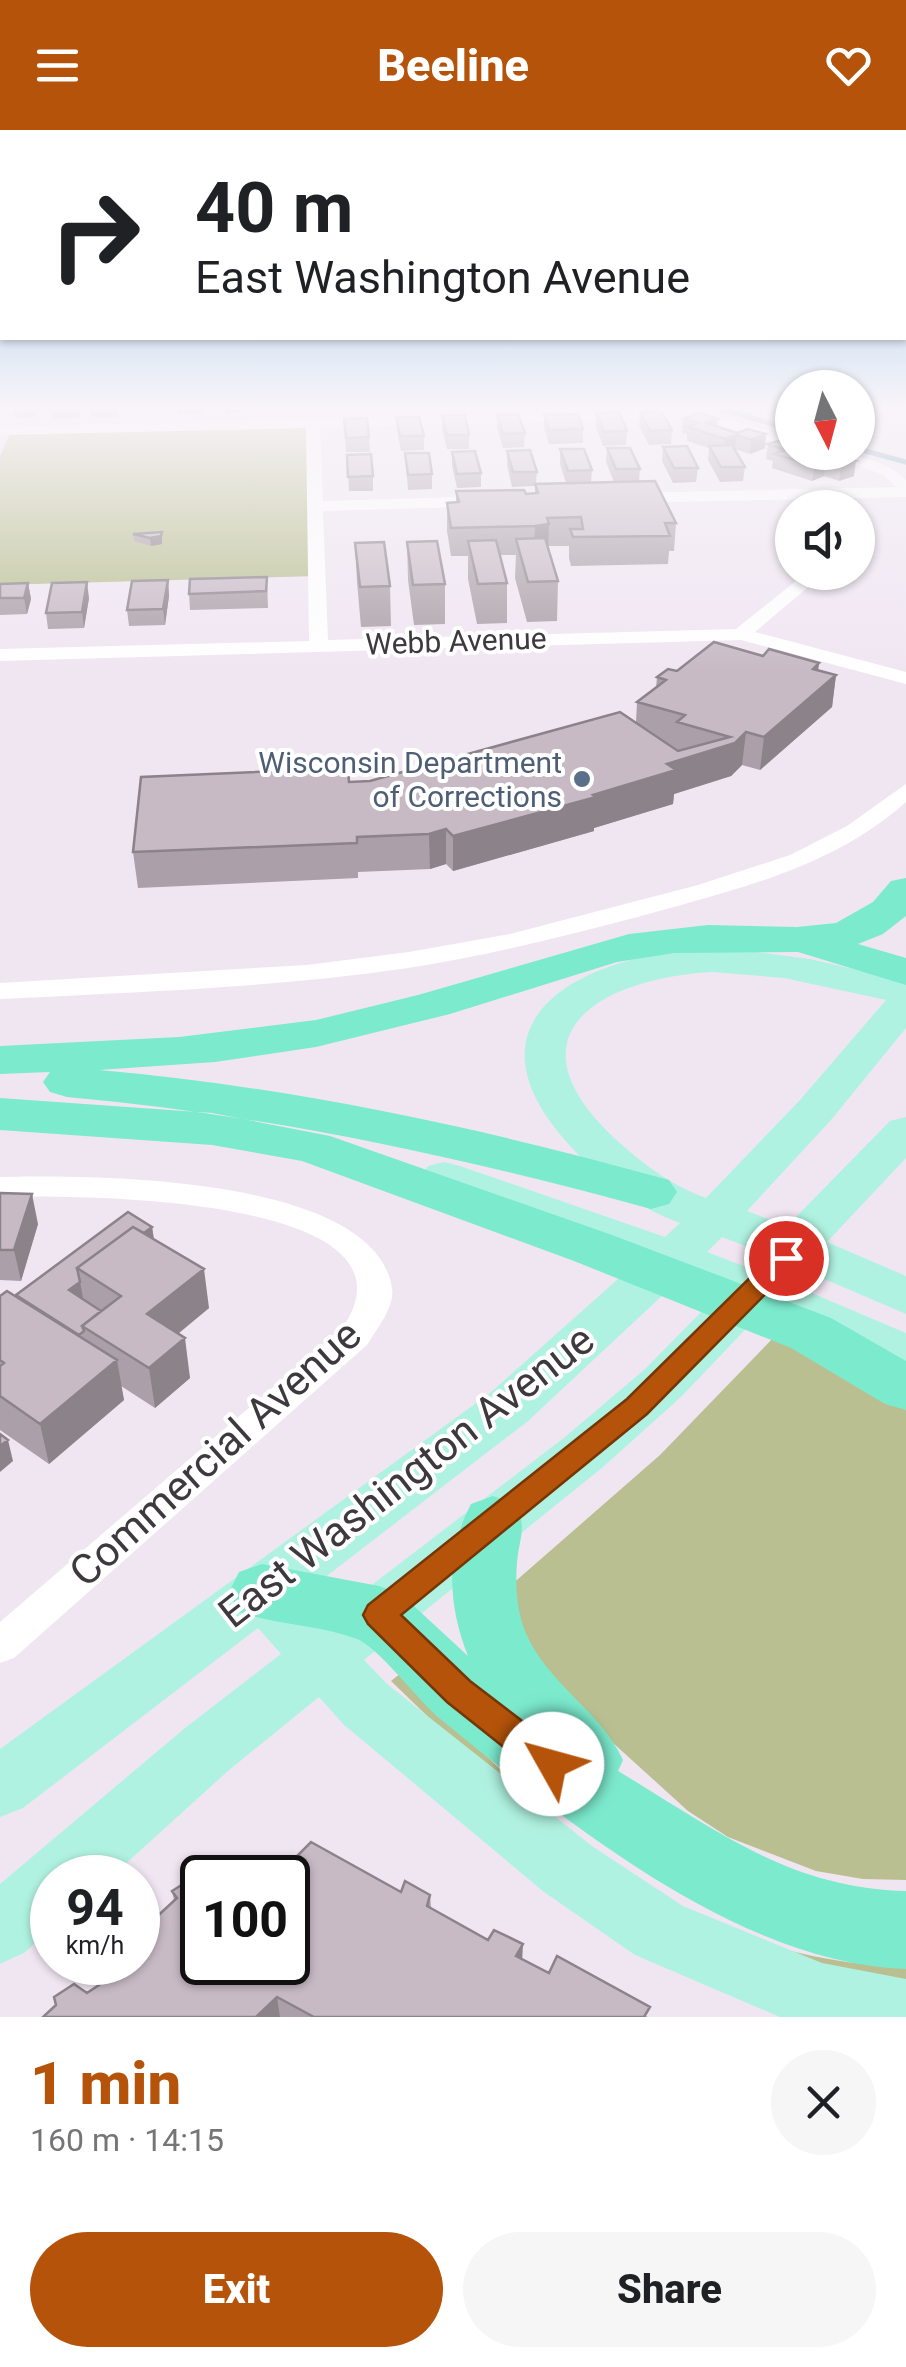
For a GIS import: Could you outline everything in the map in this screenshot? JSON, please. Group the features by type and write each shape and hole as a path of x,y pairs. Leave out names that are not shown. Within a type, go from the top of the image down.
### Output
{"highway":[{"path":"794,956 870,926 894,907 906,890"},
{"path":"0,1060 177,1051 286,1039 427,1006 625,947 721,937 794,956 906,972"},
{"path":"0,1078 227,1096 314,1111 517,1153 651,1192"},
{"path":"0,1114 212,1129 312,1147 593,1248 811,1334 906,1388"},
{"path":"492,1522 482,1558 480,1590 490,1628 510,1669 544,1717 659,1835"},
{"path":"262,1592 379,1615 459,1692 583,1789 714,1872 772,1902 837,1923 906,1930"}],"main road":[{"path":"794,956 853,1011 864,1029 868,1052"},
{"path":"906,997 794,956 648,965 618,973 584,990 563,1008 544,1048 554,1091 578,1124 651,1192 792,1245 906,1296"},
{"name":"East Washington Avenue","path":"0,1787 478,1430 578,1346 778,1152 868,1052 906,997"},
{"path":"85,1855 207,1749 584,1452 663,1383 906,1131"},
{"path":"312,1147 443,1176 598,1229 808,1308 906,1356"},
{"path":"262,1592 365,1704 568,1869 659,1930 822,1999 906,2015"},
{"path":"0,1928 30,1902"}],"street":[{"path":"316,497 319,646"},
{"path":"606,499 775,501"},
{"path":"316,506 507,501"},
{"path":"741,634 796,590"},
{"name":"Webb Avenue","path":"0,655 741,634 906,678"},
{"path":"0,991 334,969 488,946 618,915 814,855 862,830 906,791"},
{"name":"Commercial Avenue","path":"0,1188 115,1186 245,1204 308,1222 354,1243 372,1268 376,1288 372,1310 356,1335 0,1646"}],"green space":[{"path":"0,497 315,497 317,576 0,585"},
{"path":"775,1336 906,1405 906,1880 863,1879 816,1871 728,1837 688,1811 558,1693 527,1650 510,1586 660,1455"},
{"path":"401,1673 513,1781 625,1873 686,1910 752,1939 825,1958 906,1967 906,1981 823,1972 749,1952 682,1923 620,1885 561,1840 391,1681"}],"building":[{"path":"458,497 663,497 676,523 665,523 670,536 573,537 570,529 583,529 581,517 547,518 549,524 535,526 451,528 447,503 459,502"},
{"path":"162,532 161,536 150,538 133,534"},
{"path":"545,538 558,581 528,582 516,539"},
{"path":"496,540 507,583 478,584 468,541"},
{"path":"437,541 445,584 413,585 407,542"},
{"path":"384,542 390,586 360,587 355,543"},
{"path":"267,577 266,591 189,594 190,579"},
{"path":"168,580 163,609 127,610 132,581"},
{"path":"87,582 82,612 46,613 52,583"},
{"path":"28,583 24,598 0,598 0,584"},
{"path":"714,642 763,656 769,649 819,663 813,669 836,675 764,737 746,732 735,743 667,764 676,770 593,795 596,797 453,836 446,829 429,834 357,837 357,843 133,852 141,777 348,768 349,782 370,781 620,712 678,751 730,737 677,722 685,715 637,702 666,680 657,677 668,669 677,671"},
{"path":"0,1193 32,1194 14,1250 0,1250"},
{"path":"128,1212 152,1227 144,1233 133,1227 77,1268 80,1282 69,1290 101,1311 82,1326 84,1331 79,1335 16,1295"},
{"path":"133,1227 204,1269 147,1314 185,1338 149,1368 82,1326 121,1296 77,1268"},
{"path":"7,1291 117,1360 40,1424 0,1396 0,1366 4,1363 0,1360 0,1296"},
{"path":"311,1842 401,1892 405,1881 430,1895 427,1906 488,1940 494,1930 523,1944 516,1956 549,1973 557,1956 650,2007 644,2017 314,2017 277,1997 256,2017 43,2017 56,2005 54,1997 72,1985 87,1993 99,1985 160,1985 160,1914 177,1898 172,1891 180,1886 180,1985 310,1985 310,1855 298,1855"}],"place":[{"name":"Wisconsin Department of Corrections","path":"582,779"}],"route":[{"path":"552,1764 459,1692 379,1615 637,1406 786,1258"}]}
